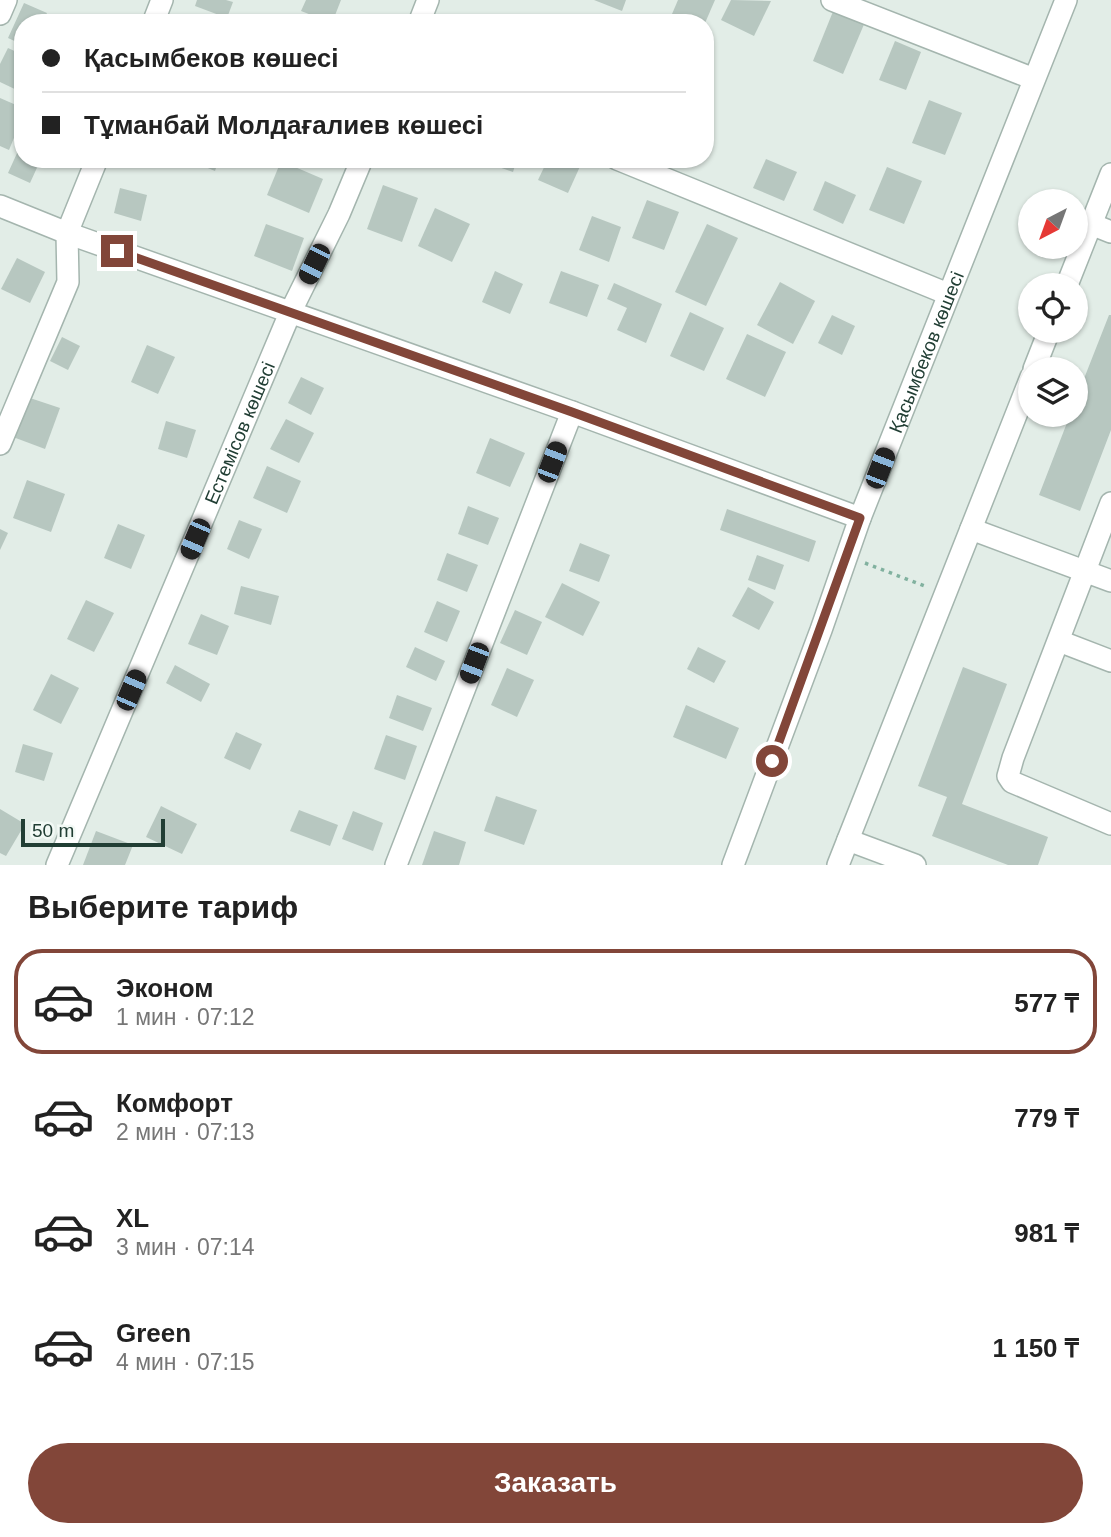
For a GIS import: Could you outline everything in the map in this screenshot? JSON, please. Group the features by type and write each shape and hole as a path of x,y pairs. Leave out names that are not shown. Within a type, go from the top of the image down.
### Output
{"street":[{"path":"0,15 6,0"},
{"path":"832,0 1034,79"},
{"name":"Қасымбеков көшесі","path":"733,865 860,518 1066,0"},
{"path":"0,444 68,282 67,233 93,168"},
{"name":"Естемісов көшесі","path":"57,865 290,313 339,214 358,168"},
{"path":"639,168 948,294"},
{"path":"1074,273 1101,228 1111,174"},
{"path":"0,206 67,233 572,412 860,518"},
{"path":"838,865 1018,410"},
{"path":"396,865 572,412"},
{"path":"1111,503 1008,776 1012,782 1111,824"},
{"path":"971,529 1111,581"},
{"path":"1059,641 1111,661"},
{"path":"848,840 915,865"}],"path":[{"path":"846,555 945,594"}],"building":[{"path":"197,0 233,2 228,14 216,14 195,6"},
{"path":"306,0 341,0 336,14 309,14 301,11"},
{"path":"594,0 626,0 622,11"},
{"path":"678,0 715,0 709,14 672,14"},
{"path":"731,0 771,1 754,36 721,20"},
{"path":"24,3 47,13 46,14 19,14"},
{"path":"834,9 865,22 843,74 813,61"},
{"path":"14,25 14,41 8,38"},
{"path":"895,41 921,52 906,90 879,80"},
{"path":"8,48 14,51 14,89 0,82 0,64"},
{"path":"0,98 14,104 14,138 9,150 0,146"},
{"path":"929,100 962,113 945,155 912,143"},
{"path":"766,159 797,172 784,201 753,188"},
{"path":"14,160 14,168 37,168 30,183 8,173"},
{"path":"887,167 922,181 904,224 869,210"},
{"path":"278,168 297,168 323,179 309,213 267,195"},
{"path":"544,168 579,168 568,193 538,180"},
{"path":"825,181 856,195 843,224 813,210"},
{"path":"383,185 418,198 402,242 367,229"},
{"path":"120,188 147,195 141,221 114,213"},
{"path":"647,200 679,212 664,250 632,238"},
{"path":"435,208 470,224 452,262 418,246"},
{"path":"592,216 621,227 609,262 579,250"},
{"path":"266,224 304,238 292,271 254,256"},
{"path":"707,224 738,238 706,306 675,292"},
{"path":"17,258 45,272 30,303 1,289"},
{"path":"495,271 523,284 510,314 482,302"},
{"path":"561,271 599,285 587,317 549,303"},
{"path":"780,282 815,301 793,344 757,325"},
{"path":"614,283 662,304 646,343 617,330 627,308 607,299"},
{"path":"690,312 724,328 704,371 670,356"},
{"path":"832,315 855,326 842,355 818,343"},
{"path":"1111,315 1111,430 1080,511 1039,495 1065,427 1088,427 1088,368"},
{"path":"747,334 786,352 765,397 726,379"},
{"path":"62,337 80,346 68,370 50,361"},
{"path":"147,345 175,357 158,394 131,382"},
{"path":"301,377 324,388 311,415 288,403"},
{"path":"27,397 60,408 45,449 13,437"},
{"path":"286,419 314,433 299,463 270,449"},
{"path":"166,421 196,430 187,458 158,449"},
{"path":"490,438 525,453 510,487 476,473"},
{"path":"267,466 301,481 287,513 253,498"},
{"path":"27,480 65,494 51,532 13,518"},
{"path":"468,506 499,518 488,545 458,534"},
{"path":"727,509 816,541 809,562 720,530"},
{"path":"239,520 262,529 249,559 227,549"},
{"path":"118,524 145,535 131,569 104,558"},
{"path":"0,529 8,533 0,550"},
{"path":"580,543 610,555 599,582 569,571"},
{"path":"447,553 478,565 467,592 437,580"},
{"path":"757,555 784,565 775,590 748,580"},
{"path":"562,583 600,602 583,636 545,617"},
{"path":"241,586 279,596 271,625 234,614"},
{"path":"748,587 774,602 759,630 732,616"},
{"path":"86,600 114,613 94,652 67,639"},
{"path":"437,601 460,611 447,642 424,632"},
{"path":"515,610 542,622 527,655 500,643"},
{"path":"201,614 229,626 217,655 188,644"},
{"path":"415,647 445,661 436,681 406,667"},
{"path":"698,647 726,661 714,683 687,669"},
{"path":"175,665 210,684 201,702 166,683"},
{"path":"963,667 1007,684 962,804 1048,837 1038,865 1008,865 932,836 947,797 918,786"},
{"path":"507,668 534,680 517,717 491,705"},
{"path":"51,674 79,688 61,724 33,710"},
{"path":"397,695 432,708 423,731 389,718"},
{"path":"686,705 739,728 726,759 673,737"},
{"path":"236,732 262,744 250,770 224,758"},
{"path":"386,735 417,746 405,780 374,769"},
{"path":"23,744 53,753 44,781 15,772"},
{"path":"496,796 537,810 524,845 484,831"},
{"path":"161,806 197,824 182,854 146,837"},
{"path":"0,809 25,824 6,856 0,853"},
{"path":"299,810 338,825 330,846 290,831"},
{"path":"353,811 383,823 373,851 342,839"},
{"path":"96,831 133,845 125,865 83,865"},
{"path":"434,831 466,842 459,865 422,865"}],"route":[{"path":"117,251 572,412 860,518 772,761"}]}
